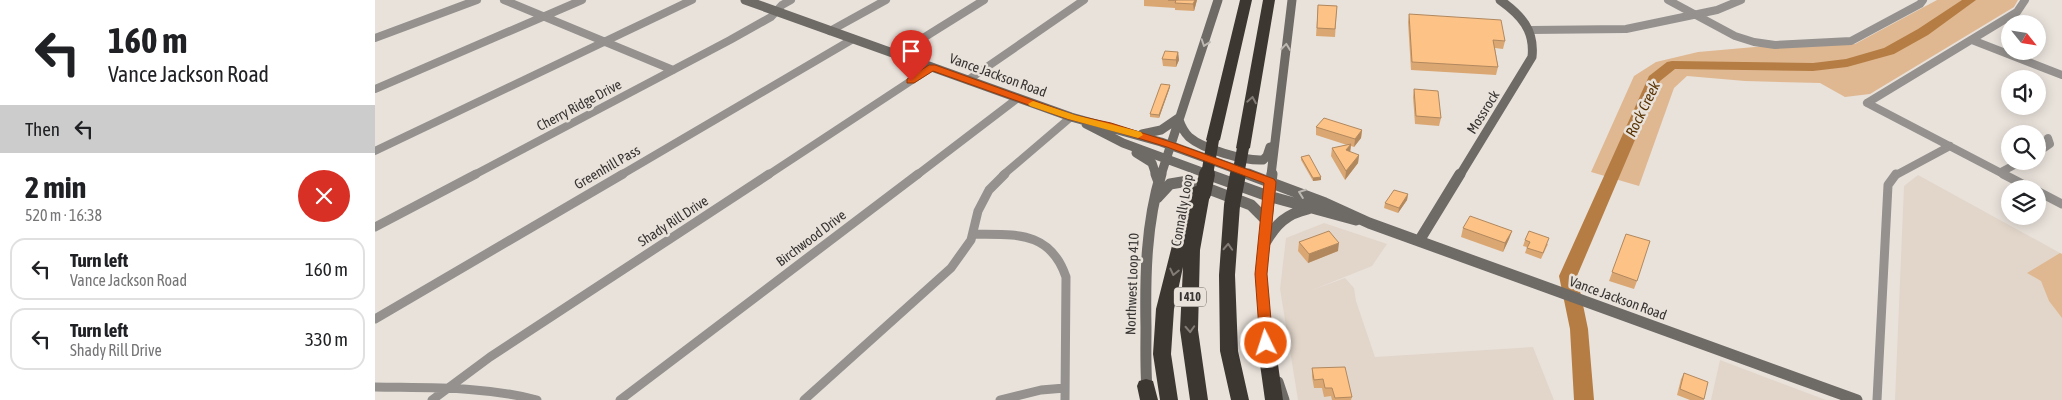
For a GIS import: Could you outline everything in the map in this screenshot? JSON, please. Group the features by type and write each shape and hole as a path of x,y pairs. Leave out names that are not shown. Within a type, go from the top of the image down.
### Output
{"highway":[{"name":"Connally Loop","path":"1199,400 1190,322 1192,250 1199,193 1246,0"},
{"path":"1240,400 1229,351 1227,268 1232,205 1269,0"},
{"path":"1169,400 1162,354 1165,309 1188,214 1199,193"},
{"path":"1266,343 1274,400"}],"main road":[{"name":"Vance Jackson Road","path":"745,0 1071,117 1171,145 1334,205 1369,223"},
{"name":"Northwest Loop 410","path":"1148,395 1146,253 1154,203 1166,159 1208,37 1218,0"},
{"path":"1284,400 1266,343 1261,274 1268,196 1292,0"},
{"path":"1500,0 1521,17 1531,30"},
{"name":"Mossrock","path":"1419,241 1527,67 1532,57 1534,44 1531,30"},
{"name":"Vance Jackson Road","path":"1071,117 1123,143 1268,196 1369,223 1857,400"},
{"path":"1137,134 1161,130 1180,118 1182,129 1197,142 1251,160 1263,160 1267,157 1276,130"},
{"path":"1123,143 1152,163 1159,182"},
{"path":"1154,203 1168,185 1189,181 1251,205 1266,220"},
{"path":"1263,246 1277,222 1283,217 1298,211 1311,209"}],"street":[{"path":"375,38 477,0"},
{"path":"504,0 673,70"},
{"path":"375,90 582,0"},
{"path":"375,151 692,0"},
{"name":"Cherry Ridge Drive","path":"375,227 771,18 782,4 791,0"},
{"path":"831,31 886,0"},
{"path":"896,55 984,0"},
{"path":"968,80 1084,0"},
{"path":"1668,0 1735,36 1759,43 1775,45 1839,43 1861,37 1920,4 1923,0"},
{"path":"1531,30 1626,29 1696,15 1723,8 1741,0"},
{"path":"2016,180 1867,103 2017,12 2025,0"},
{"name":"Greenhill Pass","path":"375,319 853,39"},
{"path":"1972,40 2062,75"},
{"name":"Shady Rill Drive","path":"432,400 491,357 932,68"},
{"name":"Birchwood Drive","path":"620,400 1018,98"},
{"path":"804,400 936,284 963,254 973,234 978,211 984,197 995,183 1071,117"},
{"path":"2046,147 2050,144 2048,138"},
{"path":"1877,400 1888,185 1897,173 1950,146"},
{"path":"2001,172 2005,170"},
{"path":"2046,196 2062,204"},
{"path":"973,234 1010,235 1031,238 1046,245 1058,255 1066,277 1065,394 1041,390 1000,400"},
{"path":"375,387 475,388 515,393 537,400"}],"shaded area":[{"path":"1937,0 2018,0 2014,7 1870,94 1845,97 1820,83 1745,81 1687,76 1674,88 1639,186 1591,172 1634,76 1656,62 1698,52 1766,46 1780,48 1855,44"},
{"path":"1918,175 2001,221 2001,225 2009,225 2062,254 2062,400 1895,400 1904,186"},
{"path":"1324,223 1387,244 1372,266 1312,290 1345,278 1354,288 1356,301 1375,357 1533,347 1554,400 1298,400 1280,289 1286,238"},
{"path":"2060,253 2062,254 2062,318 2049,301 2041,281 2027,273"},
{"path":"1720,360 1826,400 1711,400"}],"building":[{"path":"1176,0 1195,0 1193,4 1175,3"},
{"path":"1318,5 1337,6 1335,29 1317,28"},
{"path":"1409,14 1501,20 1505,41 1493,40 1498,67 1412,62"},
{"path":"1165,51 1178,52 1176,60 1162,59"},
{"path":"1161,84 1170,85 1159,115 1150,114"},
{"path":"1414,89 1438,91 1441,118 1416,116"},
{"path":"1324,118 1362,130 1355,139 1316,127"},
{"path":"1351,144 1346,150 1359,155 1346,171 1332,148"},
{"path":"1309,155 1321,177 1313,178 1301,157"},
{"path":"1394,190 1408,194 1399,208 1385,203"},
{"path":"1470,216 1512,231 1505,243 1463,228"},
{"path":"1329,231 1339,243 1309,254 1299,242"},
{"path":"1529,231 1549,238 1543,253 1527,248 1530,242 1525,240"},
{"path":"1626,234 1650,241 1637,281 1612,272"},
{"path":"1345,367 1352,397 1335,398 1332,388 1325,388 1323,379 1314,380 1312,368"},
{"path":"1684,373 1708,382 1704,399 1680,389"}],"waterway":[{"name":"Rock Creek","path":"1584,400 1579,329 1568,276 1654,79 1672,65 1813,67 1847,63 1889,51 1923,32 1970,0"}],"slow traffic":[{"path":"1033,104 1071,117 1107,125 1138,135"}],"route":[{"path":"911,81 932,68 1071,117 1107,125 1171,145 1270,182 1261,274 1266,343"}]}
